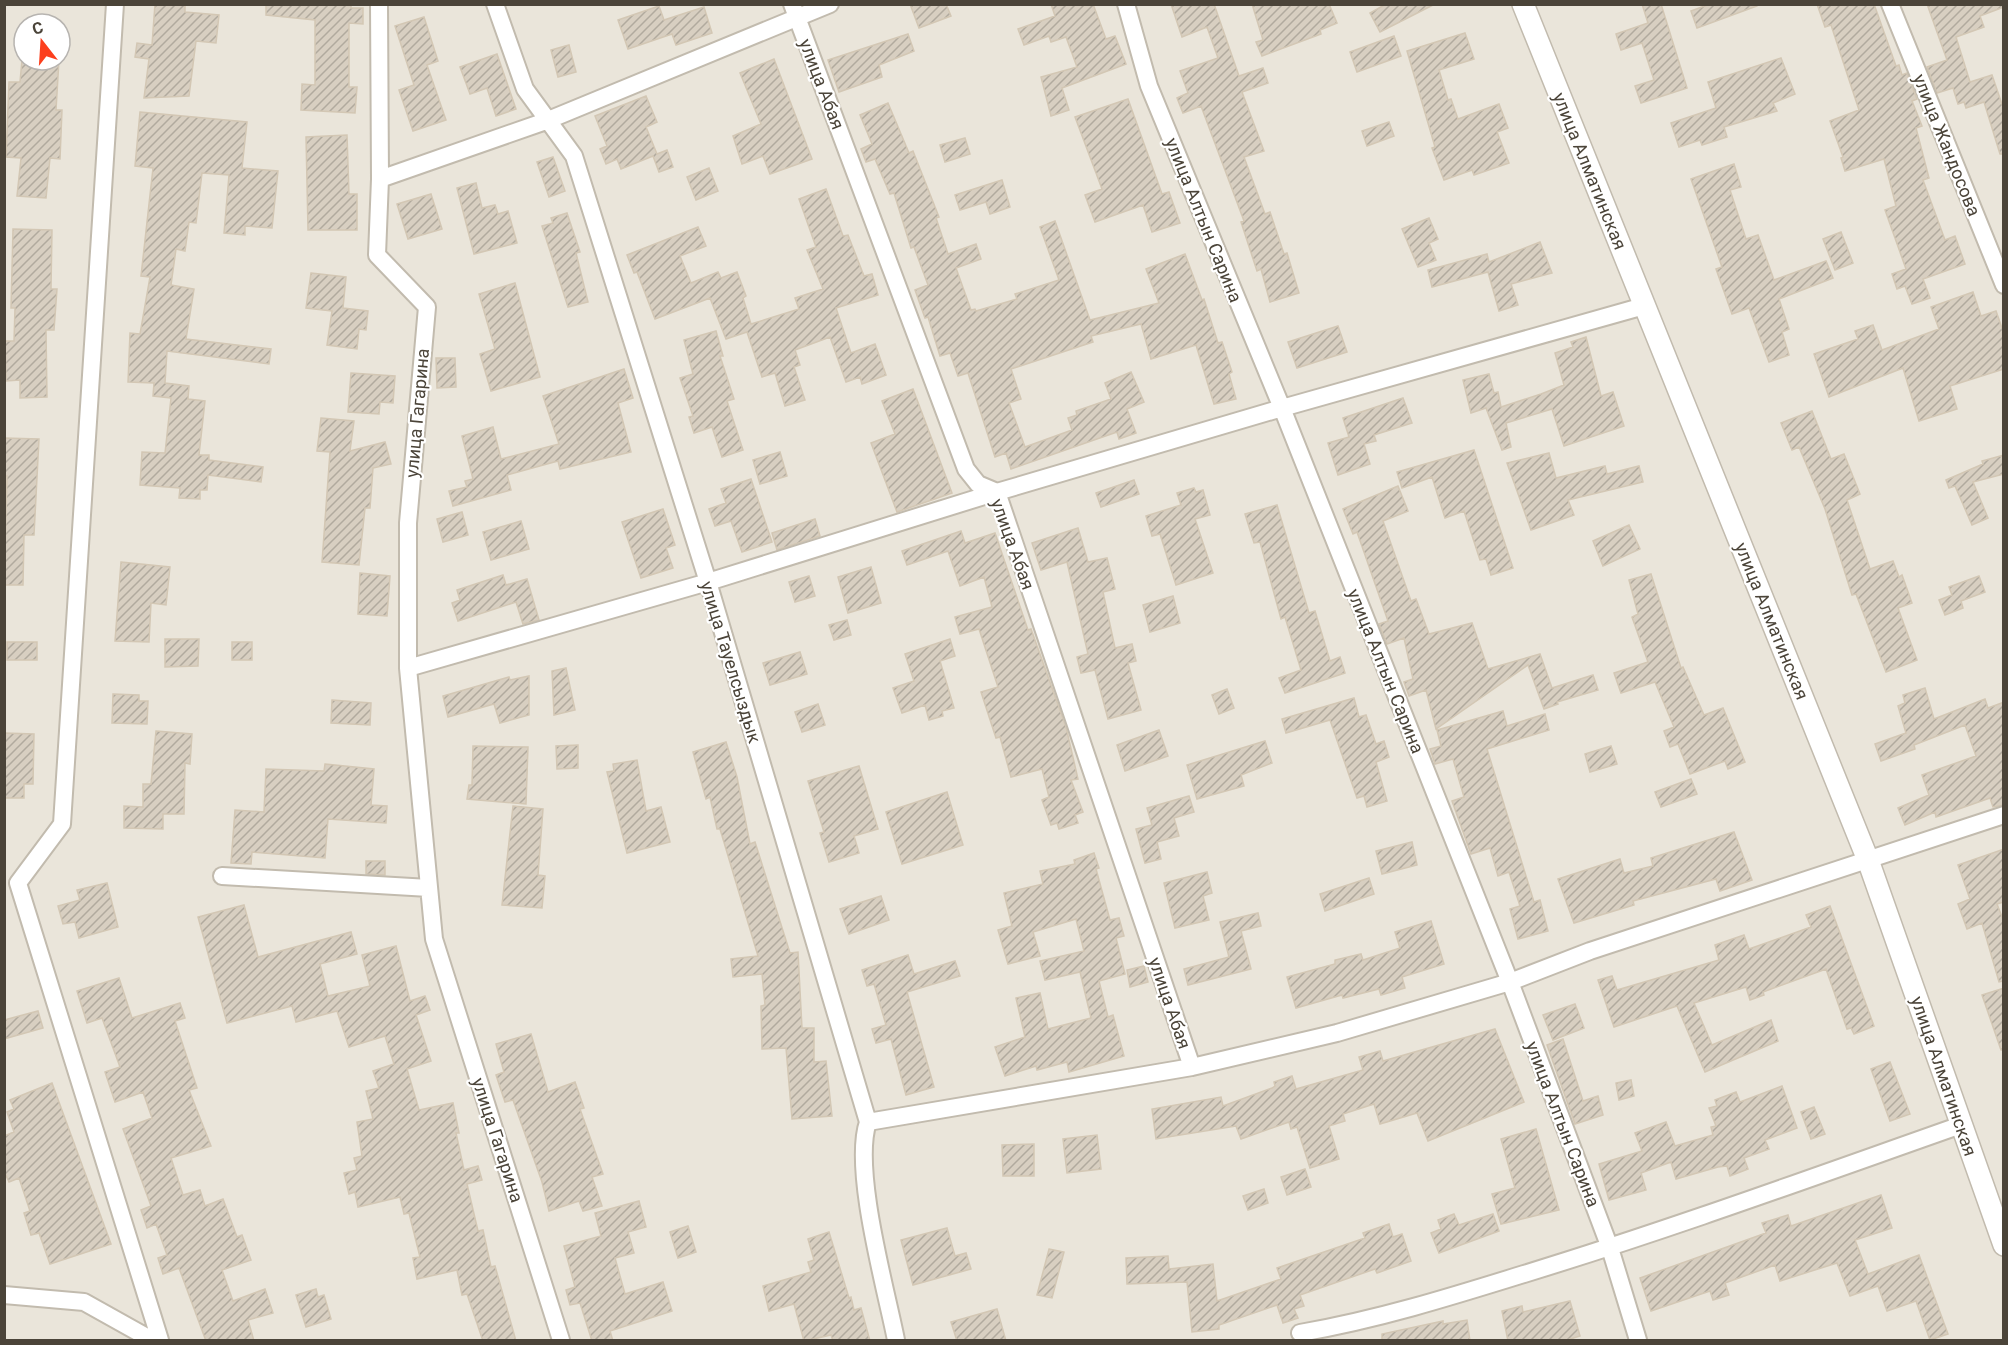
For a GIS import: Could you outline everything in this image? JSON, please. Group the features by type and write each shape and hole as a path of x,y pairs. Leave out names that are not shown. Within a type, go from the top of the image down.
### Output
{"street":[{"path":"115,4 62,825 18,883 160,1341"},
{"name":"улица Гагарина","path":"379,4 380,179 377,255 427,307 408,523 408,668 434,939 561,1341"},
{"name":"улица Тауелсыздык","path":"495,4 525,89 546,121 574,156 708,582 868,1122 863,1137 868,1203 896,1341"},
{"path":"380,179 546,121 795,11 830,4"},
{"name":"улица Алтын Сарина","path":"1126,4 1149,86 1282,408 1510,982 1610,1248 1638,1341"},
{"name":"улица Алматинская","path":"1523,4 1868,860 2004,1245"},
{"name":"улица Жандосова","path":"1890,4 2004,285"},
{"name":"улица Абая","path":"795,11 966,469 978,484 997,492 1192,1067"},
{"path":"408,668 708,582 997,492 1282,408 1644,306"},
{"path":"868,1122 1192,1067 1337,1033 1510,982 1590,951 2004,815"},
{"path":"222,876 429,888"},
{"path":"1300,1333 1335,1327 1431,1303 1610,1248 1961,1125"},
{"path":"4,1295 84,1302 152,1341"}],"shaded area":[{"path":"5,5 2003,5 2003,1340 5,1340"}],"building":[{"path":"155,4 185,4 185,12 219,15 216,43 196,41 189,96 144,98 149,59 135,57 137,43 152,45"},
{"path":"266,4 351,4 351,8 363,8 363,24 349,23 349,87 357,87 355,113 301,110 302,84 315,85 315,20 266,15"},
{"path":"910,4 946,4 951,16 919,28"},
{"path":"1051,4 1093,4 1106,39 1115,36 1126,64 1062,88 1069,110 1051,116 1041,77 1077,67 1066,37 1051,42 1049,36 1024,45 1018,29 1055,16"},
{"path":"1171,4 1214,4 1239,76 1263,68 1268,83 1242,92 1264,151 1244,157 1265,214 1270,212 1284,254 1287,253 1299,293 1270,302 1261,269 1257,271 1241,222 1244,221 1201,106 1183,113 1177,98 1188,93 1180,71 1218,58 1207,27 1182,37"},
{"path":"1252,4 1329,4 1337,23 1320,30 1321,34 1262,56 1256,42 1263,40"},
{"path":"1386,4 1435,4 1380,32 1370,13"},
{"path":"1642,4 1661,4 1687,88 1641,103 1635,86 1654,80 1642,43 1621,50 1616,34 1648,23"},
{"path":"1710,4 1757,4 1757,6 1697,28 1691,11"},
{"path":"1817,4 1874,4 1896,66 1899,65 1902,75 1907,73 1917,99 1912,101 1922,126 1916,128 1929,178 1923,180 1945,240 1955,236 1965,264 1923,279 1930,298 1912,304 1905,286 1897,289 1892,274 1906,269 1885,210 1896,206 1884,159 1845,171 1841,158 1843,157 1830,121 1859,110 1831,25 1825,27"},
{"path":"1927,4 2004,4 2004,7 1980,16 1984,27 1956,37 1970,82 1992,75 2004,110 2004,154 2000,154 1984,102 1966,108 1964,102 1958,104 1953,88 1937,93 1927,67 1947,60"},
{"path":"659,6 664,20 704,7 712,33 676,45 672,34 628,49 618,20"},
{"path":"424,17 438,61 427,65 446,120 413,131 399,90 414,85 395,26"},
{"path":"1465,33 1474,59 1439,70 1448,100 1451,99 1458,119 1499,104 1508,128 1497,132 1509,163 1474,175 1472,170 1444,180 1432,148 1435,147 1407,51"},
{"path":"908,34 914,51 879,65 882,77 839,92 828,60"},
{"path":"1394,36 1401,56 1357,72 1350,52"},
{"path":"569,45 576,72 558,77 551,50"},
{"path":"497,54 516,109 496,116 487,88 470,94 460,67"},
{"path":"1781,58 1795,94 1773,103 1777,111 1724,127 1727,137 1702,145 1700,140 1679,147 1671,123 1716,108 1708,82"},
{"path":"774,59 812,159 770,174 763,156 742,164 733,136 761,124 740,73"},
{"path":"21,72 58,72 56,110 62,110 60,159 50,158 46,198 17,196 21,158 6,157 9,82 20,82"},
{"path":"646,96 657,122 646,127 657,154 667,150 673,167 659,172 653,156 621,169 617,159 606,164 600,149 607,146 595,116"},
{"path":"1128,99 1162,194 1169,192 1180,223 1152,232 1143,205 1095,222 1085,195 1102,189 1075,117"},
{"path":"888,103 909,153 913,151 939,217 936,218 948,254 976,244 981,259 956,268 971,310 976,311 1017,299 1015,294 1059,280 1040,227 1055,221 1090,320 1159,303 1146,269 1185,254 1202,300 1204,299 1218,343 1222,342 1232,372 1229,374 1236,399 1214,404 1196,345 1151,359 1141,324 1091,336 1093,342 1011,369 1021,399 1009,403 1025,447 1072,430 1068,418 1077,415 1076,411 1111,399 1105,383 1131,372 1144,402 1127,409 1136,433 1119,439 1117,432 1011,469 1006,453 995,457 968,373 958,376 950,353 940,356 928,317 925,318 915,290 928,285 914,247 911,248 894,193 890,194 875,159 866,162 861,149 872,144 860,115"},
{"path":"140,112 247,122 242,168 278,171 272,228 245,226 245,235 224,233 229,175 202,173 196,223 189,222 185,251 176,249 171,285 194,289 186,339 271,349 269,364 167,351 165,383 189,386 188,399 205,401 199,455 209,455 209,460 263,467 261,482 208,475 207,490 200,490 200,499 179,498 180,488 140,485 142,452 165,453 171,398 153,396 154,383 128,382 130,333 140,334 150,277 141,276 153,168 135,166"},
{"path":"1389,122 1394,136 1367,146 1362,131"},
{"path":"347,135 349,194 357,194 357,230 308,230 306,137"},
{"path":"965,138 970,154 945,162 940,145"},
{"path":"553,157 565,191 549,197 537,162"},
{"path":"1734,164 1741,187 1730,190 1746,239 1758,235 1774,280 1826,261 1833,278 1779,299 1789,329 1782,332 1789,355 1769,362 1749,308 1732,314 1716,269 1722,267 1691,179"},
{"path":"709,168 718,191 696,200 687,177"},
{"path":"1002,180 1010,207 990,214 986,202 960,210 955,195"},
{"path":"476,183 482,208 495,205 498,214 508,211 517,243 474,254 457,188"},
{"path":"826,189 843,236 848,235 864,276 872,274 878,295 836,308 851,353 875,344 886,375 862,384 860,377 846,382 830,337 795,350 800,365 794,367 805,400 785,406 775,373 762,377 747,332 726,339 710,298 655,319 637,272 634,273 627,255 698,227 706,246 680,256 691,283 718,272 721,278 737,272 746,296 743,298 751,324 799,309 795,298 823,289 807,250 816,247 799,199"},
{"path":"431,194 442,229 408,239 397,204"},
{"path":"567,213 580,252 576,253 588,302 568,307 542,226 553,223 551,218"},
{"path":"1429,218 1438,239 1429,243 1436,260 1418,267 1402,229"},
{"path":"13,229 52,230 51,289 57,289 54,330 46,330 47,397 20,398 20,380 6,381 5,341 14,341 15,308 11,308"},
{"path":"1841,232 1853,263 1835,270 1823,239"},
{"path":"1540,242 1552,273 1511,284 1518,305 1499,311 1488,272 1432,287 1428,270 1487,254 1489,262"},
{"path":"311,273 346,277 343,308 368,311 366,330 359,329 357,349 327,345 332,311 306,308"},
{"path":"515,283 540,377 491,391 480,354 495,349 479,294"},
{"path":"1973,292 1981,316 1996,311 2004,334 2004,369 1950,386 1957,409 1919,421 1903,368 1829,397 1814,354 1858,339 1855,331 1873,325 1882,350 1939,329 1931,307"},
{"path":"1338,326 1347,352 1297,368 1288,342"},
{"path":"716,331 723,356 720,356 734,399 727,401 743,450 722,457 712,427 694,433 689,417 693,416 680,378 693,374 684,340"},
{"path":"1586,337 1601,396 1613,392 1624,426 1564,446 1552,409 1506,423 1511,447 1502,450 1486,408 1471,413 1463,380 1489,374 1494,393 1498,392 1501,407 1541,394 1564,385 1555,353 1573,347 1571,342"},
{"path":"436,358 455,358 456,387 437,388"},
{"path":"624,369 633,398 618,403 631,452 560,469 558,461 507,475 511,490 453,506 449,491 467,487 465,481 473,479 462,436 493,427 501,459 559,444 543,396"},
{"path":"351,373 395,376 393,403 380,402 379,414 348,412"},
{"path":"913,389 952,493 897,512 871,443 895,434 882,401"},
{"path":"1403,398 1412,423 1374,435 1376,441 1364,444 1370,464 1338,475 1328,443 1349,437 1343,418"},
{"path":"1812,411 1831,459 1844,454 1860,494 1847,500 1870,569 1893,561 1899,577 1902,575 1912,603 1898,608 1917,660 1886,672 1856,594 1852,595 1825,509 1799,447 1792,450 1781,423"},
{"path":"321,418 354,421 350,451 385,442 391,464 373,468 370,508 365,508 359,565 322,562 330,452 317,451"},
{"path":"4,438 39,439 34,535 24,535 23,585 4,585 7,476 4,476"},
{"path":"1474,450 1513,568 1491,575 1486,559 1480,560 1464,511 1445,518 1432,477 1402,488 1397,472"},
{"path":"780,452 787,476 760,484 753,460"},
{"path":"1549,453 1556,478 1605,466 1607,474 1639,466 1643,482 1568,500 1574,515 1531,530 1507,463"},
{"path":"2004,455 2004,474 1973,482 1988,518 1972,525 1955,486 1949,488 1946,480 1983,464 1982,461"},
{"path":"751,479 772,542 742,552 731,521 715,526 709,509 726,503 721,489"},
{"path":"1134,480 1139,494 1101,507 1096,493"},
{"path":"1398,486 1408,511 1383,521 1411,601 1416,599 1429,634 1472,623 1488,669 1540,654 1552,688 1593,675 1598,690 1557,702 1558,704 1544,709 1528,665 1436,729 1426,690 1409,696 1404,682 1413,679 1404,638 1387,644 1379,624 1388,621 1357,532 1353,534 1343,509"},
{"path":"1194,488 1196,492 1203,490 1210,515 1195,519 1213,573 1176,585 1160,534 1152,536 1146,516 1181,505 1177,493"},
{"path":"1277,505 1309,613 1315,611 1330,661 1340,657 1345,673 1285,693 1279,678 1301,670 1285,617 1281,619 1260,542 1254,543 1245,514"},
{"path":"663,509 675,545 666,548 673,568 641,578 622,522"},
{"path":"462,512 468,535 443,542 437,519"},
{"path":"815,519 820,536 777,550 772,533"},
{"path":"521,521 529,549 491,560 483,532"},
{"path":"1629,525 1640,549 1603,566 1593,541"},
{"path":"1078,528 1088,562 1107,558 1115,589 1103,592 1115,648 1132,644 1136,661 1128,663 1141,710 1108,719 1095,670 1081,673 1077,657 1088,654 1067,562 1041,570 1032,543"},
{"path":"961,531 965,543 995,533 1028,630 1031,629 1066,727 1078,779 1071,780 1083,812 1075,815 1078,823 1059,829 1057,823 1051,825 1042,800 1049,797 1042,769 1011,777 1000,737 996,738 981,692 998,687 979,629 960,634 955,617 992,607 984,577 960,586 948,551 907,565 902,551"},
{"path":"121,562 170,567 166,605 151,603 149,642 115,641"},
{"path":"871,567 881,603 848,613 838,577"},
{"path":"360,573 390,576 387,616 358,614"},
{"path":"1651,574 1681,668 1683,667 1704,715 1723,708 1745,762 1728,769 1725,761 1690,774 1678,744 1670,747 1664,731 1674,727 1655,682 1621,693 1614,673 1648,662 1632,617 1638,614 1629,580"},
{"path":"503,575 506,585 527,579 539,620 523,624 516,602 458,621 452,603 460,600 457,590"},
{"path":"809,576 815,596 795,602 789,582"},
{"path":"1979,576 1985,592 1961,601 1963,608 1945,615 1939,600 1952,595 1949,587"},
{"path":"1173,596 1180,623 1150,632 1143,605"},
{"path":"847,620 851,635 834,640 829,625"},
{"path":"165,639 199,639 198,666 165,667"},
{"path":"950,639 955,656 940,661 954,708 942,711 943,716 929,720 925,705 902,713 893,688 914,681 905,654"},
{"path":"7,642 37,642 37,660 7,660"},
{"path":"232,642 252,642 252,660 232,660"},
{"path":"800,652 807,674 770,685 763,663"},
{"path":"566,668 575,710 554,715 552,671"},
{"path":"529,676 529,715 500,723 494,704 448,717 443,696 509,677 510,680"},
{"path":"1925,688 1934,719 1985,699 1988,708 2004,702 2004,805 1993,807 1990,798 1936,817 1935,812 1905,825 1898,808 1929,795 1922,775 1976,756 1965,725 1914,745 1915,749 1881,761 1875,744 1906,733 1898,706 1905,703 1903,695"},
{"path":"1227,689 1234,708 1219,714 1212,695"},
{"path":"113,694 139,695 139,701 148,701 147,724 112,723"},
{"path":"1354,698 1359,717 1366,715 1376,744 1384,741 1389,757 1376,762 1387,801 1367,807 1364,796 1357,798 1330,720 1286,733 1282,719"},
{"path":"332,700 371,703 370,725 331,723"},
{"path":"818,704 825,725 802,732 795,712"},
{"path":"1503,711 1507,726 1545,714 1549,730 1487,749 1534,902 1540,900 1548,931 1518,939 1510,909 1520,906 1509,872 1498,876 1490,848 1471,854 1452,801 1464,797 1453,759 1435,764 1430,749 1441,746 1437,730"},
{"path":"1159,730 1168,756 1125,771 1117,745"},
{"path":"156,731 192,734 190,764 185,763 184,814 163,814 163,829 124,828 124,806 143,807 143,784 151,784"},
{"path":"4,733 34,734 33,784 24,784 24,798 4,798"},
{"path":"1265,741 1272,763 1241,775 1244,786 1197,799 1187,765"},
{"path":"726,742 737,777 750,844 755,842 790,953 798,952 802,1028 814,1028 814,1062 826,1061 832,1116 792,1119 786,1048 762,1049 761,1006 765,1005 762,974 733,977 731,959 758,956 720,829 717,829 710,797 706,799 693,752"},
{"path":"578,745 578,768 557,769 556,746"},
{"path":"473,746 528,747 526,804 467,799 469,785 472,785"},
{"path":"1611,746 1617,764 1590,772 1585,754"},
{"path":"637,760 646,811 661,807 670,842 627,853 607,772 614,771 613,764"},
{"path":"325,764 374,769 371,805 387,806 386,823 328,819 325,858 252,852 251,864 231,863 235,810 264,812 266,769 324,771"},
{"path":"859,766 878,829 854,836 859,853 829,862 820,833 824,832 808,781"},
{"path":"1691,779 1697,794 1661,807 1655,792"},
{"path":"947,792 963,845 902,864 886,812"},
{"path":"1189,796 1194,812 1174,818 1179,836 1157,842 1161,859 1145,863 1136,829 1152,825 1147,808"},
{"path":"513,806 543,809 538,875 545,876 542,908 502,905"},
{"path":"1734,832 1752,880 1720,891 1716,879 1633,901 1634,905 1574,923 1558,879 1620,859 1624,873 1653,866 1651,858"},
{"path":"1412,842 1417,865 1382,874 1376,851"},
{"path":"2004,849 2004,902 1997,904 2004,922 2004,981 1999,982 1982,923 1967,929 1958,904 1970,899 1958,865"},
{"path":"1094,853 1110,920 1119,918 1124,936 1116,938 1125,974 1099,981 1108,1017 1113,1015 1124,1056 1069,1072 1067,1062 1037,1070 1036,1066 1005,1076 995,1047 1025,1037 1016,998 1040,993 1048,1029 1091,1018 1080,972 1045,980 1040,961 1084,951 1076,919 1033,932 1040,956 1008,964 998,930 1012,926 1004,893 1043,884 1040,871 1075,864 1074,860"},
{"path":"366,861 385,861 385,875 366,874"},
{"path":"1207,872 1212,893 1203,896 1209,920 1175,928 1164,883"},
{"path":"1369,878 1374,894 1325,911 1320,894"},
{"path":"107,883 118,927 79,938 75,922 63,924 58,906 80,900 77,890"},
{"path":"881,896 889,920 849,934 840,909"},
{"path":"244,905 258,957 351,932 357,954 320,964 328,996 370,986 362,955 396,946 410,1001 425,996 430,1010 416,1015 431,1061 407,1069 419,1110 453,1103 459,1133 456,1133 464,1170 478,1166 482,1180 467,1184 478,1231 483,1230 491,1267 495,1266 516,1341 483,1341 467,1294 462,1295 457,1270 417,1279 413,1258 420,1257 409,1213 404,1214 400,1197 358,1207 355,1192 349,1194 344,1173 357,1170 354,1158 362,1156 357,1122 373,1119 366,1091 379,1088 373,1071 394,1064 385,1036 349,1047 337,1011 296,1022 292,1006 227,1023 198,917"},
{"path":"1830,906 1874,1026 1854,1034 1851,1028 1847,1029 1826,969 1763,992 1764,995 1750,1000 1746,987 1694,1003 1712,1045 1771,1020 1778,1041 1705,1072 1677,1006 1614,1027 1598,980 1612,976 1617,990 1719,960 1715,945 1744,935 1749,949 1811,927 1806,915"},
{"path":"1258,913 1261,926 1241,931 1251,969 1188,985 1184,969 1229,957 1220,922"},
{"path":"1431,921 1444,964 1402,977 1405,988 1381,995 1379,989 1343,998 1342,995 1296,1008 1287,977 1335,964 1335,960 1361,954 1363,960 1400,948 1395,932"},
{"path":"908,955 914,974 955,961 960,976 907,992 934,1087 906,1095 891,1039 876,1043 872,1029 886,1025 874,984 867,986 862,970"},
{"path":"1144,966 1148,982 1130,987 1127,970"},
{"path":"119,978 132,1018 180,1003 185,1018 175,1021 197,1088 189,1090 211,1146 171,1158 183,1195 200,1190 205,1206 223,1199 237,1237 242,1235 251,1260 222,1270 233,1301 265,1289 273,1313 248,1320 254,1341 206,1341 179,1268 163,1274 158,1258 167,1255 156,1224 147,1228 141,1210 151,1206 123,1129 152,1118 143,1092 115,1102 105,1072 120,1067 102,1018 87,1023 77,991"},
{"path":"2004,988 2004,1050 2001,1050 1982,995"},
{"path":"1575,1004 1584,1028 1553,1040 1543,1015"},
{"path":"38,1011 43,1028 4,1039 4,1020"},
{"path":"1495,1029 1524,1102 1428,1141 1417,1113 1380,1124 1374,1104 1343,1114 1345,1121 1329,1126 1339,1159 1310,1168 1297,1127 1291,1129 1289,1122 1241,1139 1236,1126 1156,1139 1152,1109 1221,1097 1223,1106 1272,1088 1275,1086 1274,1082 1292,1076 1296,1089 1363,1070 1359,1057 1380,1051 1383,1061"},
{"path":"531,1034 548,1092 575,1082 584,1108 580,1109 603,1174 592,1177 602,1206 583,1211 579,1201 549,1211 542,1182 513,1100 505,1102 496,1075 504,1072 496,1044"},
{"path":"1563,1039 1583,1101 1598,1096 1603,1115 1575,1124 1547,1045"},
{"path":"1890,1062 1910,1114 1890,1121 1871,1069"},
{"path":"1631,1080 1634,1096 1619,1100 1616,1083"},
{"path":"52,1083 111,1244 50,1264 39,1233 31,1235 24,1213 30,1211 19,1178 9,1182 4,1171 4,1136 14,1132 7,1112 14,1109 10,1100"},
{"path":"1782,1086 1797,1128 1765,1140 1769,1149 1744,1158 1748,1169 1730,1176 1727,1166 1718,1167 1676,1179 1671,1162 1641,1173 1646,1190 1609,1200 1599,1164 1642,1151 1635,1133 1666,1122 1675,1146 1713,1135 1711,1127 1716,1126 1709,1108 1717,1106 1715,1100 1736,1092 1740,1102"},
{"path":"1814,1107 1825,1134 1811,1139 1801,1112"},
{"path":"1536,1129 1559,1210 1501,1224 1492,1194 1515,1188 1501,1139"},
{"path":"1097,1135 1101,1169 1067,1173 1063,1139"},
{"path":"1034,1144 1034,1176 1003,1176 1002,1145"},
{"path":"1305,1169 1311,1187 1287,1195 1281,1177"},
{"path":"1264,1189 1268,1203 1248,1210 1243,1196"},
{"path":"1881,1195 1892,1228 1855,1240 1868,1274 1919,1255 1948,1334 1930,1340 1916,1301 1887,1311 1878,1286 1850,1296 1837,1263 1780,1281 1775,1265 1725,1283 1729,1295 1713,1300 1710,1291 1651,1311 1640,1278 1766,1233 1762,1223 1788,1215 1791,1226"},
{"path":"639,1201 646,1227 628,1232 634,1253 615,1258 625,1294 663,1282 672,1311 610,1331 613,1341 592,1341 580,1303 570,1305 566,1290 575,1287 564,1246 601,1236 595,1213"},
{"path":"1454,1214 1459,1225 1493,1214 1499,1231 1439,1253 1431,1233 1441,1229 1438,1220"},
{"path":"1389,1224 1393,1237 1402,1234 1411,1261 1377,1273 1375,1269 1300,1295 1304,1306 1294,1309 1298,1318 1283,1323 1277,1305 1219,1325 1219,1329 1192,1332 1187,1282 1127,1284 1126,1258 1168,1256 1169,1269 1213,1264 1217,1301 1281,1279 1277,1268 1365,1238 1363,1233"},
{"path":"688,1226 696,1252 678,1258 670,1232"},
{"path":"947,1228 955,1256 966,1253 971,1269 913,1285 901,1240"},
{"path":"829,1232 849,1298 851,1297 854,1310 861,1308 870,1341 833,1341 831,1335 804,1341 794,1304 769,1311 763,1286 811,1272 808,1262 814,1260 808,1239"},
{"path":"1049,1249 1064,1252 1052,1298 1037,1295"},
{"path":"316,1289 318,1297 324,1295 331,1319 306,1327 296,1295"},
{"path":"1570,1301 1580,1336 1564,1341 1508,1341 1502,1311 1522,1306 1523,1312"},
{"path":"997,1309 1006,1341 957,1341 951,1322"},
{"path":"1467,1320 1470,1341 1382,1341 1382,1334 1443,1321 1443,1324"}]}
